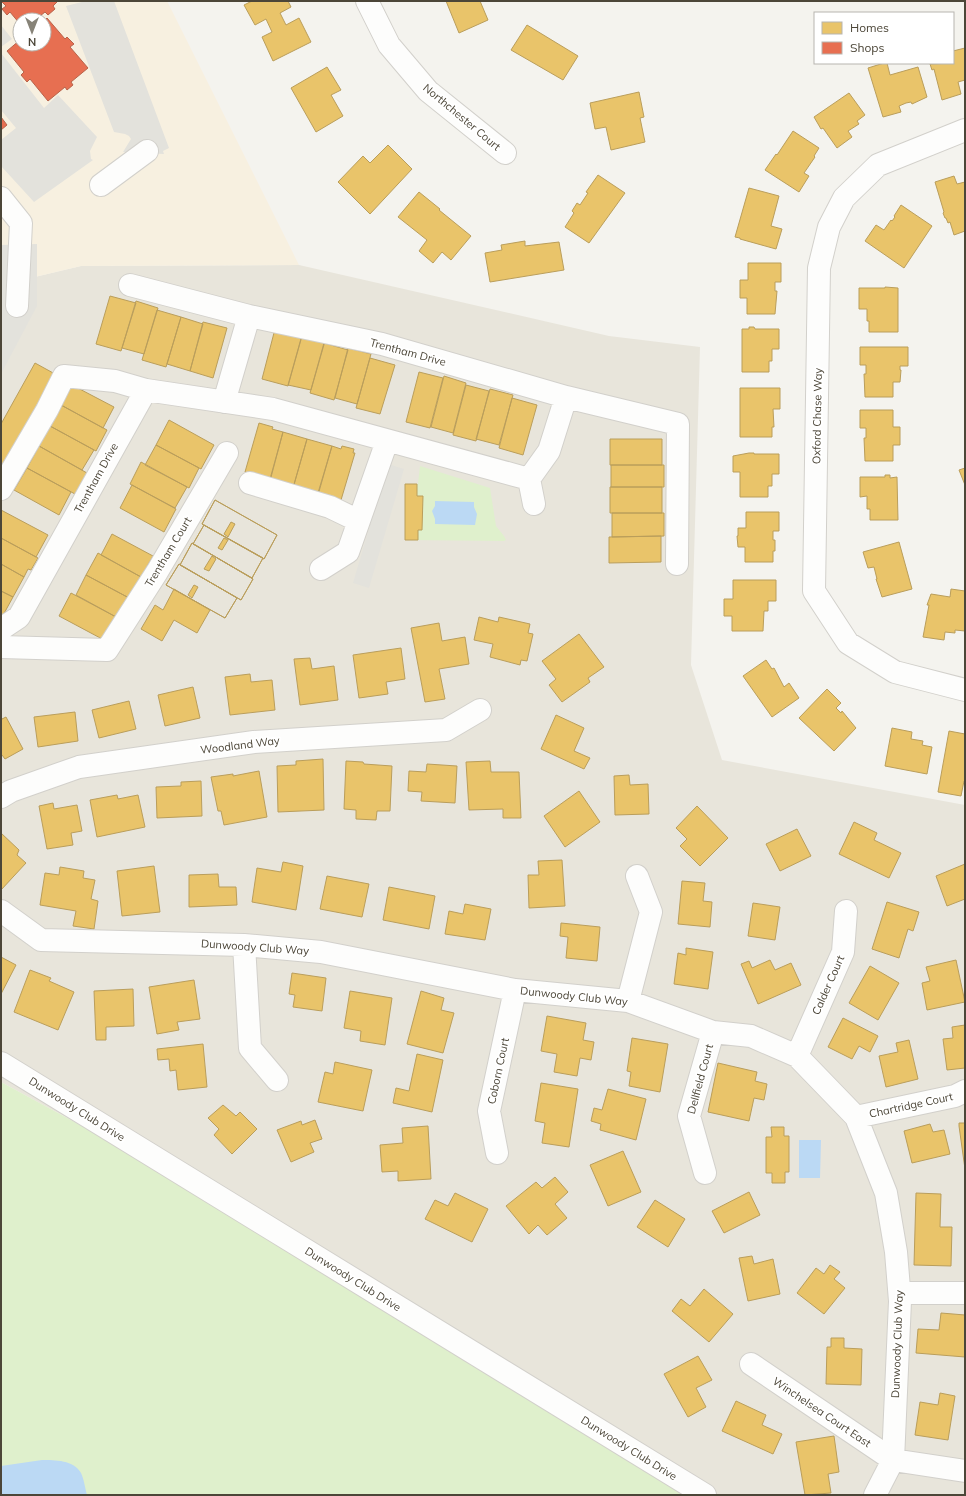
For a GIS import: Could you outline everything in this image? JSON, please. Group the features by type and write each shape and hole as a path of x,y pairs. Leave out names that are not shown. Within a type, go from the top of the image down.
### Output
{"street":[{"name":"Northchester Court","path":"367,1 389,45 428,91 505,153"},
{"name":"Oxford Chase Way","path":"965,130 878,164 844,198 829,228 819,268 814,591 848,643 895,672 965,690"},
{"path":"101,185 147,151"},
{"path":"1,198 21,223 17,306"},
{"name":"Trentham Drive","path":"130,285 249,316 382,344 566,397 678,424 677,564"},
{"path":"224,402 249,316"},
{"path":"1,488 47,410 64,376 115,381 146,390 273,409 529,479"},
{"name":"Trentham Drive","path":"1,629 19,617 146,390"},
{"path":"534,504 529,479 550,451 566,397"},
{"path":"321,569 348,552 387,441"},
{"name":"Trentham Court","path":"1,647 107,650 157,572 227,453"},
{"path":"250,483 330,507 359,521"},
{"name":"Woodland Way","path":"1,796 11,791 79,767 254,742 446,730 480,710"},
{"path":"628,1001 651,912 637,876"},
{"name":"Dunwoody Club Way","path":"1,911 41,940 244,945 321,952 515,990 628,1001 712,1032 751,1036 797,1056 856,1116 886,1193 896,1252 900,1309 893,1460 875,1495"},
{"name":"Calder Court","path":"797,1056 843,952 846,912"},
{"path":"244,945 250,1048 277,1080"},
{"name":"Coborn Court","path":"497,1153 489,1111 515,990"},
{"name":"Dellfield Court","path":"705,1173 689,1116 712,1032"},
{"name":"Dunwoody Club Drive","path":"1,1063 704,1495"},
{"name":"Chartridge Court","path":"856,1116 955,1096 965,1091"},
{"path":"900,1293 965,1293"},
{"name":"Winchelsea Court East","path":"752,1364 893,1460"},
{"path":"893,1460 965,1471"}],"shaded area":[{"path":"1,1 167,1 299,265 81,266 1,285"},
{"path":"82,1 114,1 169,148 163,151 164,154 123,152 131,139 125,134 114,132 66,6"},
{"path":"1,25 12,39 1,47"},
{"path":"1,53 44,108 58,95 97,137 90,151 91,159 93,160 34,202 1,166 1,140 16,128 1,110"},
{"path":"37,244 37,306 1,374 1,245"},
{"path":"299,265 609,336 700,347 691,665 722,760 965,805 965,1495 685,1495 255,1220 1,1082 1,285 81,266"},
{"path":"388,464 404,469 369,588 353,583"}],"green space":[{"path":"420,466 490,488 496,526 506,540 405,540 405,484 418,484"},
{"path":"1,1082 255,1220 685,1495 1,1495"}],"water":[{"path":"435,501 474,502 474,507 477,514 475,525 435,524 432,511 435,506"},
{"path":"799,1140 821,1140 820,1178 799,1178"},
{"path":"42,1460 53,1460 74,1465 81,1473 87,1495 1,1495 1,1466"}],"building: Homes":[{"path":"252,1 288,1 291,7 280,13 286,25 299,18 311,42 273,61 262,37 272,32 266,19 255,25 244,5"},
{"path":"446,1 480,1 488,20 459,33"},
{"path":"527,25 578,56 563,80 511,50"},
{"path":"965,48 965,80 958,82 961,94 942,100 934,69 932,70 930,64 954,64 954,51"},
{"path":"881,64 887,64 890,75 918,67 927,97 912,104 911,102 899,106 901,112 883,117 868,68"},
{"path":"327,67 341,90 331,95 343,116 316,132 291,88"},
{"path":"639,92 644,117 640,118 645,142 611,150 606,127 595,129 590,103"},
{"path":"849,93 865,115 857,121 859,124 848,131 852,137 837,148 823,128 821,129 814,117"},
{"path":"793,131 819,148 814,156 815,157 804,173 809,176 799,192 765,170"},
{"path":"388,145 412,169 370,214 338,182 363,156 370,163"},
{"path":"598,175 625,193 589,243 565,227 574,213 572,211 577,203 580,205 588,193 586,192"},
{"path":"954,176 957,184 965,182 965,231 954,235 950,222 948,223 943,213 944,212 935,182"},
{"path":"749,188 779,196 771,226 782,229 776,249 735,237"},
{"path":"419,192 471,236 451,260 442,252 433,263 419,251 427,240 398,217"},
{"path":"901,205 932,226 904,268 865,241 876,225 884,230 895,217 894,216"},
{"path":"525,241 525,246 559,242 564,270 490,282 485,253 502,250 501,245"},
{"path":"748,263 781,263 781,282 775,282 775,291 777,291 775,314 747,314 747,298 740,298 740,280 748,280"},
{"path":"859,288 898,288 898,332 869,332 867,309 859,309"},
{"path":"110,296 136,303 121,351 96,344"},
{"path":"136,301 158,308 144,354 122,348"},
{"path":"157,310 181,317 166,367 142,360"},
{"path":"181,317 203,324 190,371 167,364"},
{"path":"203,322 227,328 213,378 190,371"},
{"path":"749,327 754,327 755,329 779,329 779,349 772,349 772,361 769,361 769,372 742,372 742,329 749,329"},
{"path":"275,329 302,336 288,386 262,379"},
{"path":"302,335 325,341 311,390 288,385"},
{"path":"324,343 348,350 334,400 310,393"},
{"path":"860,347 908,347 908,366 900,366 900,382 893,382 893,397 865,397 864,374 866,374 866,365 860,365"},
{"path":"348,348 371,354 357,404 335,398"},
{"path":"370,358 395,365 380,414 356,408"},
{"path":"35,363 55,374 1,470 1,424"},
{"path":"419,372 443,378 430,428 406,422"},
{"path":"444,376 466,383 453,433 431,427"},
{"path":"72,385 114,407 103,428 61,405"},
{"path":"466,385 489,391 476,441 453,435"},
{"path":"740,388 780,388 780,409 773,409 774,427 772,427 772,437 740,437"},
{"path":"490,389 513,395 499,445 476,439"},
{"path":"512,398 537,405 523,455 499,448"},
{"path":"61,405 107,430 96,451 50,426"},
{"path":"860,410 893,410 893,427 900,427 900,445 893,445 893,461 865,461 864,438 866,438 866,428 860,428"},
{"path":"169,420 214,445 201,469 156,445"},
{"path":"259,423 283,432 270,479 245,472"},
{"path":"50,426 94,450 82,470 39,446"},
{"path":"283,432 307,439 293,488 270,481"},
{"path":"307,439 332,446 318,495 293,488"},
{"path":"610,439 662,439 662,465 610,465"},
{"path":"156,445 199,468 189,488 145,465"},
{"path":"39,446 87,473 75,494 27,468"},
{"path":"332,446 341,449 342,446 354,449 353,453 355,453 341,500 318,493"},
{"path":"749,453 779,454 779,474 772,474 772,486 768,486 768,497 740,497 740,472 733,472 733,456"},
{"path":"141,462 187,487 175,508 130,484"},
{"path":"611,465 664,465 664,487 611,487"},
{"path":"27,468 71,492 59,515 14,490"},
{"path":"965,468 965,485 959,470"},
{"path":"885,475 890,475 890,478 897,477 898,520 870,520 870,509 867,509 867,496 860,497 860,477 885,477"},
{"path":"405,484 417,484 417,496 423,496 422,530 418,530 418,540 405,540"},
{"path":"132,485 176,509 164,532 120,508"},
{"path":"610,487 662,487 662,513 610,513"},
{"path":"215,500 277,535 264,559 202,524","holes":["231,522 235,524 228,537 224,534"]},
{"path":"215,500 277,535 264,559 202,524"},
{"path":"1,510 48,535 36,557 1,538"},
{"path":"746,512 779,512 779,531 773,531 775,551 773,551 773,562 745,562 745,547 738,547 737,536 738,528 746,528"},
{"path":"612,513 664,513 664,536 612,537"},
{"path":"204,525 263,558 252,578 193,544","holes":["224,538 228,540 222,550 218,548"]},
{"path":"204,525 263,558 252,578 193,544"},
{"path":"112,534 153,556 141,577 101,555"},
{"path":"661,536 661,562 609,563 609,537"},
{"path":"1,538 38,558 31,570 28,569 24,577 1,564"},
{"path":"899,542 912,589 882,597 874,567 868,568 863,552"},
{"path":"192,543 253,579 241,600 180,565","holes":["212,556 216,559 209,571 204,569"]},
{"path":"192,543 253,579 241,600 180,565"},
{"path":"98,553 141,577 131,599 86,575"},
{"path":"1,564 24,577 13,597 1,591"},
{"path":"179,564 237,598 225,618 166,585","holes":["194,585 198,587 192,598 188,595"]},
{"path":"179,564 237,598 225,618 166,585"},
{"path":"86,575 129,598 118,618 76,595"},
{"path":"733,580 776,580 776,601 768,601 768,611 764,611 763,631 732,631 732,616 724,616 724,599 733,599"},
{"path":"174,589 210,610 197,633 174,620 162,641 141,629 155,605 163,610"},
{"path":"951,589 965,591 965,631 955,630 955,633 945,632 944,640 923,637 929,605 927,605 931,594 950,597"},
{"path":"1,591 13,597 1,619"},
{"path":"71,593 116,617 104,640 59,616"},
{"path":"479,617 498,622 499,617 530,624 528,633 533,634 527,661 521,660 520,665 490,657 493,644 474,640"},
{"path":"439,623 442,641 465,637 469,664 439,669 445,699 425,702 411,628"},
{"path":"579,634 604,667 588,678 590,682 562,702 549,685 556,679 542,661"},
{"path":"401,648 405,679 386,682 388,694 359,698 353,655"},
{"path":"310,658 312,669 334,666 338,700 300,705 294,659"},
{"path":"766,660 772,669 774,668 784,687 789,683 799,698 772,717 743,676"},
{"path":"250,674 251,682 272,680 275,710 230,715 225,677"},
{"path":"193,687 200,718 165,726 158,695"},
{"path":"827,689 841,703 836,708 841,713 842,711 856,728 834,751 799,718"},
{"path":"129,701 136,729 99,738 92,710"},
{"path":"75,712 78,741 38,747 34,717"},
{"path":"556,715 584,728 574,751 590,758 584,769 541,749"},
{"path":"1,717 2,719 6,717 23,749 5,759 2,755 1,756"},
{"path":"892,728 912,732 911,739 923,741 922,745 932,747 927,774 885,766"},
{"path":"949,731 965,734 965,781 961,796 938,792"},
{"path":"323,759 324,810 278,812 277,766 296,765 296,761"},
{"path":"346,761 392,766 390,811 377,811 376,820 356,819 356,810 344,809"},
{"path":"490,761 491,772 519,772 521,818 503,818 503,809 469,810 466,762"},
{"path":"427,764 457,766 455,803 421,801 422,792 408,791 409,771 426,772"},
{"path":"259,771 267,817 224,825 221,811 218,811 211,777 233,774 233,776"},
{"path":"629,775 630,785 648,784 649,814 615,815 614,776"},
{"path":"201,781 202,816 157,818 156,787 181,786 181,782"},
{"path":"579,791 600,822 565,847 544,816"},
{"path":"117,795 118,799 138,795 145,827 97,837 90,800"},
{"path":"53,803 54,809 77,805 82,831 71,833 73,845 47,849 39,806"},
{"path":"697,806 728,838 700,866 680,846 687,839 676,828"},
{"path":"854,822 877,833 874,840 901,853 889,878 839,854"},
{"path":"797,829 811,856 780,871 766,844"},
{"path":"1,833 19,850 17,855 26,863 1,890"},
{"path":"562,860 565,906 529,908 528,875 539,875 538,861"},
{"path":"283,862 303,866 296,910 252,902 257,868 281,872"},
{"path":"965,864 965,899 947,906 936,876"},
{"path":"154,866 160,912 122,916 117,871"},
{"path":"60,867 84,871 83,878 95,880 91,899 98,901 94,929 73,926 76,911 40,905 45,873 59,875"},
{"path":"218,874 219,887 236,887 237,905 189,907 189,875"},
{"path":"327,876 369,884 362,917 320,909"},
{"path":"682,881 705,883 703,901 712,902 710,927 678,924"},
{"path":"389,887 435,896 429,929 383,920"},
{"path":"887,902 919,912 913,931 908,929 899,958 872,949"},
{"path":"753,903 780,907 775,940 748,936"},
{"path":"465,904 491,909 485,940 445,934 449,911 463,914"},
{"path":"561,923 600,927 597,961 566,958 568,937 560,936"},
{"path":"686,948 713,952 708,989 674,984 678,953 686,955"},
{"path":"1,957 16,965 1,994"},
{"path":"770,960 775,970 791,963 801,985 758,1004 741,964 749,961 752,968"},
{"path":"956,960 965,1002 927,1010 922,983 930,981 926,967"},
{"path":"870,966 899,983 878,1020 849,1003"},
{"path":"30,970 51,978 49,981 74,992 58,1030 14,1012"},
{"path":"292,973 326,978 322,1011 293,1007 295,995 289,994"},
{"path":"194,980 200,1019 177,1022 179,1030 157,1034 149,987"},
{"path":"133,989 134,1026 106,1027 106,1040 96,1040 94,991"},
{"path":"350,991 392,998 385,1045 360,1041 361,1031 344,1028"},
{"path":"421,991 444,998 441,1010 454,1013 443,1053 407,1044"},
{"path":"547,1016 586,1023 583,1040 594,1042 591,1060 580,1058 577,1076 554,1072 557,1054 541,1051"},
{"path":"843,1018 878,1036 870,1052 859,1046 852,1059 828,1047"},
{"path":"965,1025 965,1068 947,1070 943,1039 953,1038 952,1027"},
{"path":"632,1038 668,1044 660,1092 629,1086 631,1072 627,1071"},
{"path":"909,1040 918,1079 886,1087 879,1056 898,1052 896,1043"},
{"path":"203,1044 207,1087 178,1090 176,1070 170,1071 169,1059 158,1060 157,1049"},
{"path":"417,1054 443,1060 432,1112 393,1103 396,1088 409,1091"},
{"path":"335,1062 372,1070 363,1111 318,1102 325,1072 333,1074"},
{"path":"718,1063 757,1072 755,1081 767,1084 764,1100 754,1098 749,1121 708,1112"},
{"path":"541,1083 578,1089 569,1147 542,1143 545,1123 535,1121"},
{"path":"608,1089 646,1099 636,1140 600,1130 601,1124 591,1121 594,1108 602,1110"},
{"path":"223,1105 236,1116 240,1112 257,1129 232,1154 214,1135 219,1129 208,1118"},
{"path":"315,1120 322,1139 310,1143 314,1152 291,1162 277,1130 301,1121 302,1125"},
{"path":"959,1123 965,1123 965,1169 959,1126"},
{"path":"930,1124 933,1132 944,1130 950,1154 912,1163 904,1131"},
{"path":"428,1126 431,1179 398,1181 398,1171 382,1172 380,1145 403,1143 402,1128"},
{"path":"771,1127 784,1127 784,1136 789,1136 789,1172 785,1172 785,1183 772,1183 772,1173 766,1173 766,1137 772,1137"},
{"path":"623,1151 641,1192 608,1206 590,1165"},
{"path":"555,1177 568,1192 555,1204 567,1218 547,1235 538,1225 529,1234 506,1206 536,1182 542,1188"},
{"path":"749,1192 760,1215 724,1233 712,1211"},
{"path":"455,1193 488,1209 472,1242 425,1219 435,1200 448,1206"},
{"path":"916,1193 941,1194 940,1227 952,1227 951,1266 914,1265"},
{"path":"655,1200 685,1219 668,1247 637,1227"},
{"path":"752,1256 754,1264 773,1259 780,1294 748,1301 739,1258"},
{"path":"830,1265 840,1272 834,1279 845,1288 824,1314 797,1293 816,1268 824,1274"},
{"path":"704,1289 733,1314 709,1342 672,1311 681,1299 690,1306"},
{"path":"941,1313 965,1315 965,1357 916,1353 918,1329 939,1330"},
{"path":"831,1338 844,1338 844,1348 862,1349 861,1385 826,1384 827,1347 831,1347"},
{"path":"698,1356 712,1380 696,1388 706,1407 688,1417 664,1374"},
{"path":"940,1393 955,1396 948,1440 915,1435 920,1402 938,1405"},
{"path":"736,1401 766,1415 762,1425 782,1434 773,1454 722,1431"},
{"path":"834,1436 839,1472 828,1474 831,1493 805,1495 796,1442"}],"building: Shops":[{"path":"1,1 58,1 53,6 55,9 52,12 12,12 12,14 10,12 7,15 2,9 6,6"},
{"path":"52,24 65,39 67,37 74,44 70,47 88,68 71,82 73,85 67,90 65,87 48,101 30,79 27,82 21,75 24,72 7,51 12,47 12,52 52,52"},
{"path":"1,117 7,125 1,130"}]}
